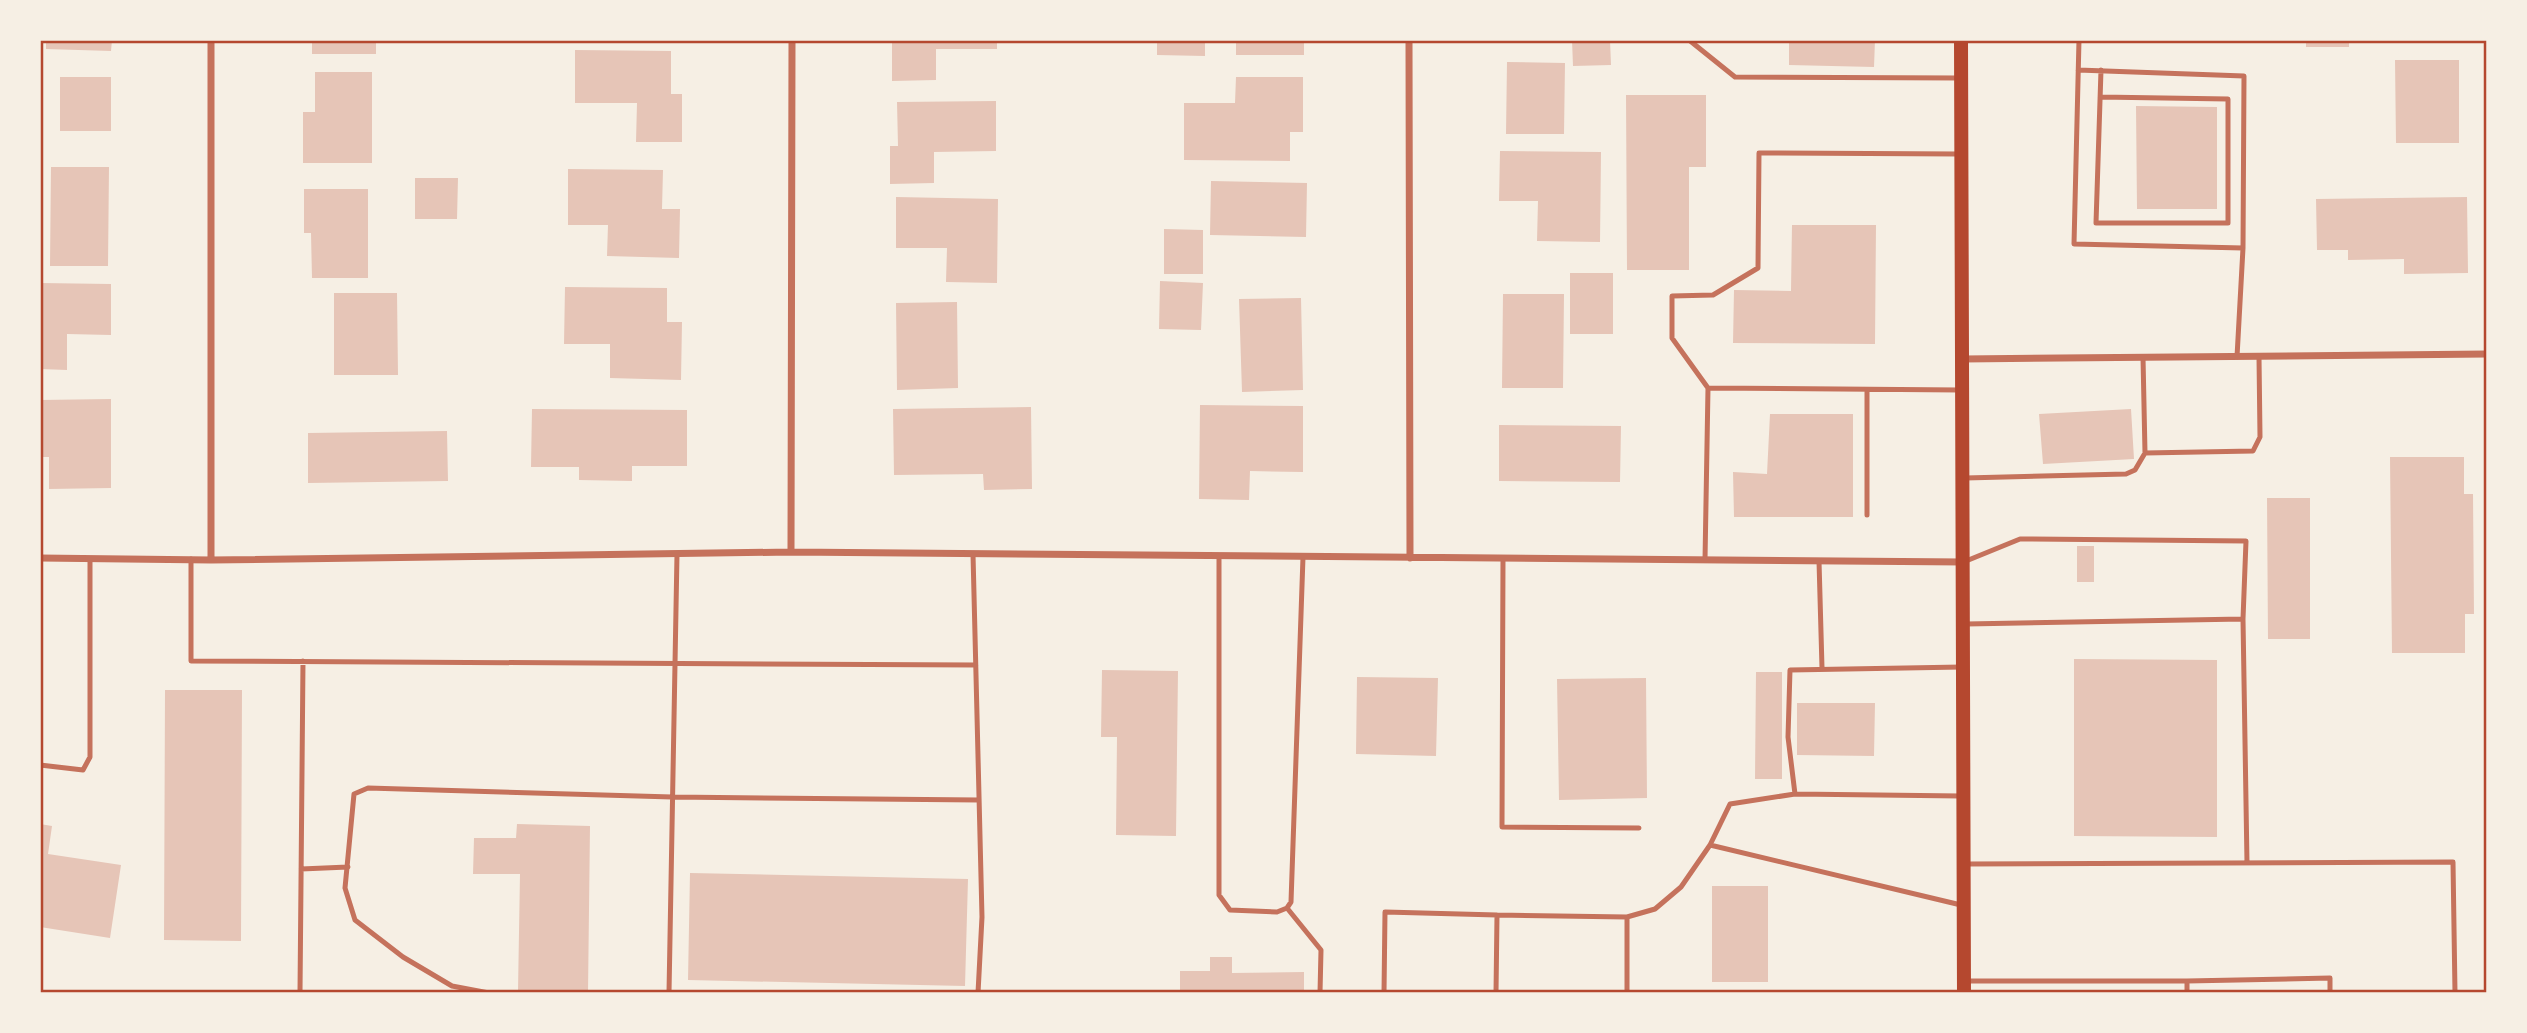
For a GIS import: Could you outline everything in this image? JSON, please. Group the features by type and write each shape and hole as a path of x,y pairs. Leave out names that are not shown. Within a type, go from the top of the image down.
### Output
{"main road":[{"path":"1961,40 1964,987"}],"street":[{"path":"211,40 211,560"},
{"path":"791,552 793,40"},
{"path":"1409,40 1410,558"},
{"path":"1962,359 2487,354"},
{"path":"40,558 211,560 791,552 1963,562"}],"lane":[{"path":"1689,40 1735,77 1961,78"},
{"path":"2079,40 2074,244 2243,248"},
{"path":"2078,70 2244,76 2243,248 2237,357"},
{"path":"2100,97 2228,99 2228,223 2096,223 2100,97 2101,70"},
{"path":"1705,560 1708,388 1672,338 1672,296 1713,295 1758,268 1759,153 1961,154"},
{"path":"1962,479 2126,474 2135,470 2145,453 2143,357"},
{"path":"2145,453 2253,451 2260,437 2259,357"},
{"path":"1708,388 1962,390"},
{"path":"1867,390 1867,515"},
{"path":"1963,562 2020,539 2246,541 2243,619 2247,863"},
{"path":"669,993 677,554"},
{"path":"973,554 982,916 978,993"},
{"path":"1219,556 1219,895 1230,910 1277,912 1287,908 1291,902 1303,557"},
{"path":"1503,558 1502,827 1639,828"},
{"path":"40,765 83,770 90,757 90,559"},
{"path":"191,559 191,661 976,665"},
{"path":"1819,561 1822,668"},
{"path":"1963,624 2243,619"},
{"path":"300,993 303,661"},
{"path":"1795,794 1788,737 1790,670 1963,667"},
{"path":"489,993 452,986 403,957 355,920 345,888 354,794 368,788 672,797 979,800"},
{"path":"1384,993 1385,912 1627,916 1655,909 1681,887 1710,845 1730,804 1795,794 1964,796"},
{"path":"1710,845 1964,905"},
{"path":"1964,864 2452,862 2455,993"},
{"path":"301,869 348,867"},
{"path":"1287,908 1310,933 1321,950 1320,993"},
{"path":"1496,993 1497,915"},
{"path":"1627,916 1627,993"},
{"path":"1964,987 2330,978 2330,993"},
{"path":"2187,981 2187,993"}],"building":[{"path":"46,40 112,40 111,51 46,49"},
{"path":"312,40 376,40 376,54 312,54"},
{"path":"900,40 997,40 997,49 936,49 936,80 892,81 892,43 900,43"},
{"path":"1157,40 1205,40 1205,56 1157,55"},
{"path":"1236,40 1304,40 1304,55 1236,55"},
{"path":"1572,40 1610,40 1611,65 1573,66"},
{"path":"1789,40 1875,40 1874,67 1789,65"},
{"path":"2306,40 2349,40 2349,47 2306,47"},
{"path":"575,50 671,51 671,94 682,94 682,142 636,142 637,103 575,103"},
{"path":"2395,60 2459,60 2459,143 2396,143"},
{"path":"1507,62 1565,63 1564,134 1506,134"},
{"path":"315,72 372,72 372,163 303,163 303,112 315,112"},
{"path":"60,77 111,77 111,131 60,131"},
{"path":"1236,77 1303,77 1303,132 1290,132 1290,161 1184,160 1184,103 1235,103"},
{"path":"1626,95 1706,95 1706,167 1689,167 1689,270 1627,270"},
{"path":"996,101 996,151 934,152 934,183 890,184 890,146 898,146 897,102"},
{"path":"2136,106 2217,107 2217,209 2137,209"},
{"path":"1500,151 1601,152 1600,242 1537,241 1538,201 1499,201"},
{"path":"51,167 109,167 108,266 50,266"},
{"path":"568,169 663,170 662,209 680,209 679,258 607,256 608,225 568,225"},
{"path":"415,178 458,178 457,219 415,219"},
{"path":"1211,181 1307,183 1306,237 1210,235"},
{"path":"304,189 368,189 368,278 312,278 311,233 304,233"},
{"path":"896,197 998,199 997,283 946,282 947,248 896,248"},
{"path":"2467,197 2468,273 2404,274 2404,259 2348,260 2348,250 2317,250 2316,199"},
{"path":"1792,225 1876,225 1875,344 1733,343 1734,290 1791,291"},
{"path":"1164,229 1203,230 1203,274 1164,274"},
{"path":"1570,273 1613,273 1613,334 1570,334"},
{"path":"1160,281 1203,283 1201,330 1159,329"},
{"path":"40,283 111,284 111,335 67,334 67,370 40,369"},
{"path":"565,287 667,288 667,322 682,322 681,380 610,378 610,344 564,344"},
{"path":"334,293 397,293 398,375 334,375"},
{"path":"1503,294 1564,294 1563,388 1502,388"},
{"path":"1301,298 1303,390 1242,392 1239,299"},
{"path":"957,302 958,388 897,390 896,303"},
{"path":"111,399 111,488 49,489 49,457 40,457 40,400"},
{"path":"1200,405 1303,406 1303,472 1250,471 1249,500 1199,499"},
{"path":"1031,407 1032,489 984,490 983,474 894,475 893,409"},
{"path":"532,409 687,410 687,466 632,466 632,481 579,480 579,467 531,467"},
{"path":"2131,409 2134,459 2043,464 2039,414"},
{"path":"1770,414 1853,414 1853,517 1734,517 1733,472 1767,474"},
{"path":"1499,425 1621,426 1620,482 1499,481"},
{"path":"447,431 448,481 308,483 308,433"},
{"path":"2390,457 2464,457 2464,494 2473,494 2474,614 2465,614 2465,653 2392,653"},
{"path":"2267,498 2310,498 2310,639 2268,639"},
{"path":"2077,546 2094,546 2094,582 2077,582"},
{"path":"2074,659 2217,660 2217,837 2074,836"},
{"path":"1102,670 1178,671 1176,836 1116,835 1117,737 1101,737"},
{"path":"1756,672 1782,672 1782,779 1755,779"},
{"path":"1357,677 1438,678 1436,756 1356,754"},
{"path":"1646,678 1647,798 1559,800 1557,679"},
{"path":"165,690 242,690 241,941 164,940"},
{"path":"1797,703 1875,703 1874,756 1797,755"},
{"path":"40,824 52,826 48,854 121,865 110,938 40,927"},
{"path":"517,824 590,826 588,992 518,991 520,874 473,874 474,838 516,838"},
{"path":"690,873 968,879 965,986 688,980"},
{"path":"1712,886 1768,886 1768,982 1712,982"},
{"path":"1210,957 1232,957 1232,973 1304,972 1304,993 1180,993 1180,971 1210,971"}]}
